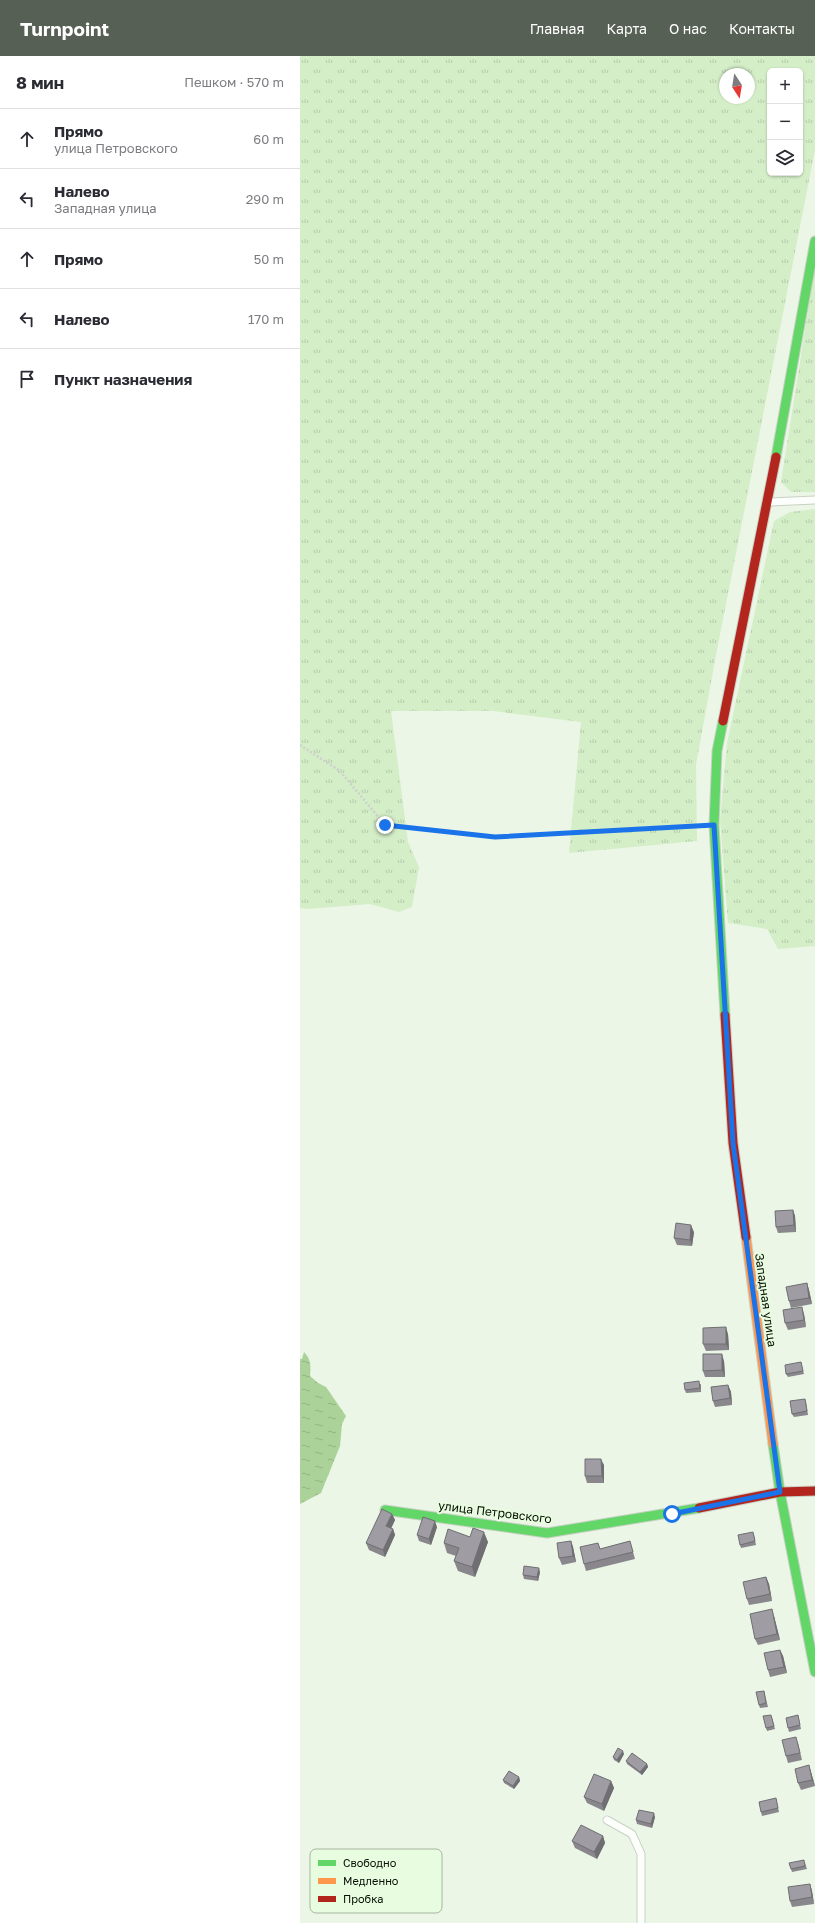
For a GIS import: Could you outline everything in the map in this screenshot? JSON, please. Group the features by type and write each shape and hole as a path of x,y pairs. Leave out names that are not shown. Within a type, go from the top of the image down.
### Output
{"street":[{"name":"Западная улица","path":"815,241 768,502 718,751 714,825 733,1143 780,1492 815,1672"},
{"name":"улица Петровского","path":"385,1510 547,1533 672,1514 780,1492 815,1491"}],"lane":[{"path":"768,502 815,500"},
{"path":"607,1820 632,1834 641,1854 641,1923"}],"path":[{"path":"300,744 340,771 385,825 495,837 714,825"}],"green space":[{"path":"300,56 815,56 815,150 716,655 696,765 697,841 569,853 581,722 493,711 391,711 408,842 419,867 412,907 399,912 370,904 308,909 300,908"},
{"path":"815,267 815,492 791,492 781,482"},
{"path":"815,509 815,946 778,949 767,929 728,923 720,820 727,743 774,521 790,512"}],"water":[{"path":"304,1352 310,1363 310,1376 318,1383 326,1387 346,1416 342,1424 340,1446 321,1493 300,1504 300,1359 302,1359"}],"building":[{"path":"793,1210 794,1225 776,1227 775,1211"},
{"path":"676,1223 691,1225 690,1240 674,1238"},
{"path":"807,1283 809,1298 789,1301 786,1287"},
{"path":"802,1307 804,1320 785,1323 783,1310"},
{"path":"726,1327 726,1344 703,1344 703,1328"},
{"path":"703,1354 722,1354 722,1370 703,1371"},
{"path":"801,1362 803,1371 786,1374 785,1365"},
{"path":"699,1381 700,1388 685,1390 684,1383"},
{"path":"728,1385 730,1398 713,1401 711,1387"},
{"path":"805,1399 807,1411 792,1414 790,1401"},
{"path":"585,1459 601,1459 602,1476 585,1476"},
{"path":"382,1509 392,1514 386,1526 393,1529 383,1550 366,1543"},
{"path":"423,1517 435,1521 429,1539 417,1535"},
{"path":"473,1528 484,1532 472,1567 454,1561 459,1548 444,1543 448,1529 470,1537"},
{"path":"753,1532 755,1541 740,1545 738,1535"},
{"path":"571,1541 573,1556 559,1558 557,1543"},
{"path":"630,1541 633,1552 584,1564 580,1547 598,1543 600,1549"},
{"path":"524,1566 539,1568 537,1577 523,1575"},
{"path":"766,1577 770,1594 747,1599 743,1582"},
{"path":"772,1609 777,1634 755,1639 750,1614"},
{"path":"780,1650 784,1667 768,1670 764,1653"},
{"path":"764,1691 766,1703 759,1705 756,1692"},
{"path":"771,1715 774,1726 766,1728 763,1716"},
{"path":"798,1715 800,1725 788,1728 786,1718"},
{"path":"796,1737 800,1753 786,1756 782,1740"},
{"path":"618,1748 623,1751 617,1760 613,1757"},
{"path":"632,1753 647,1764 640,1772 626,1761"},
{"path":"809,1765 812,1780 798,1783 795,1769"},
{"path":"509,1771 519,1777 513,1786 503,1780"},
{"path":"594,1774 611,1781 602,1804 584,1797"},
{"path":"776,1798 778,1808 761,1812 759,1802"},
{"path":"639,1810 654,1813 651,1824 636,1820"},
{"path":"581,1825 603,1836 594,1852 572,1841"},
{"path":"804,1860 805,1866 791,1869 789,1863"},
{"path":"810,1884 812,1897 790,1901 788,1887"}],"traffic: fast":[{"path":"776,457 815,241"},
{"path":"723,721 717,751 714,825 725,1015"},
{"path":"773,1444 780,1492 815,1672"},
{"path":"385,1510 547,1533 699,1508"}],"traffic: slow":[{"path":"746,1237 773,1444"}],"traffic: jam":[{"path":"723,721 776,457"},
{"path":"725,1015 733,1143 746,1237"},
{"path":"699,1508 780,1492 815,1491"}],"route":[{"path":"385,825 495,837 714,825 733,1143 780,1492 672,1514"}]}
